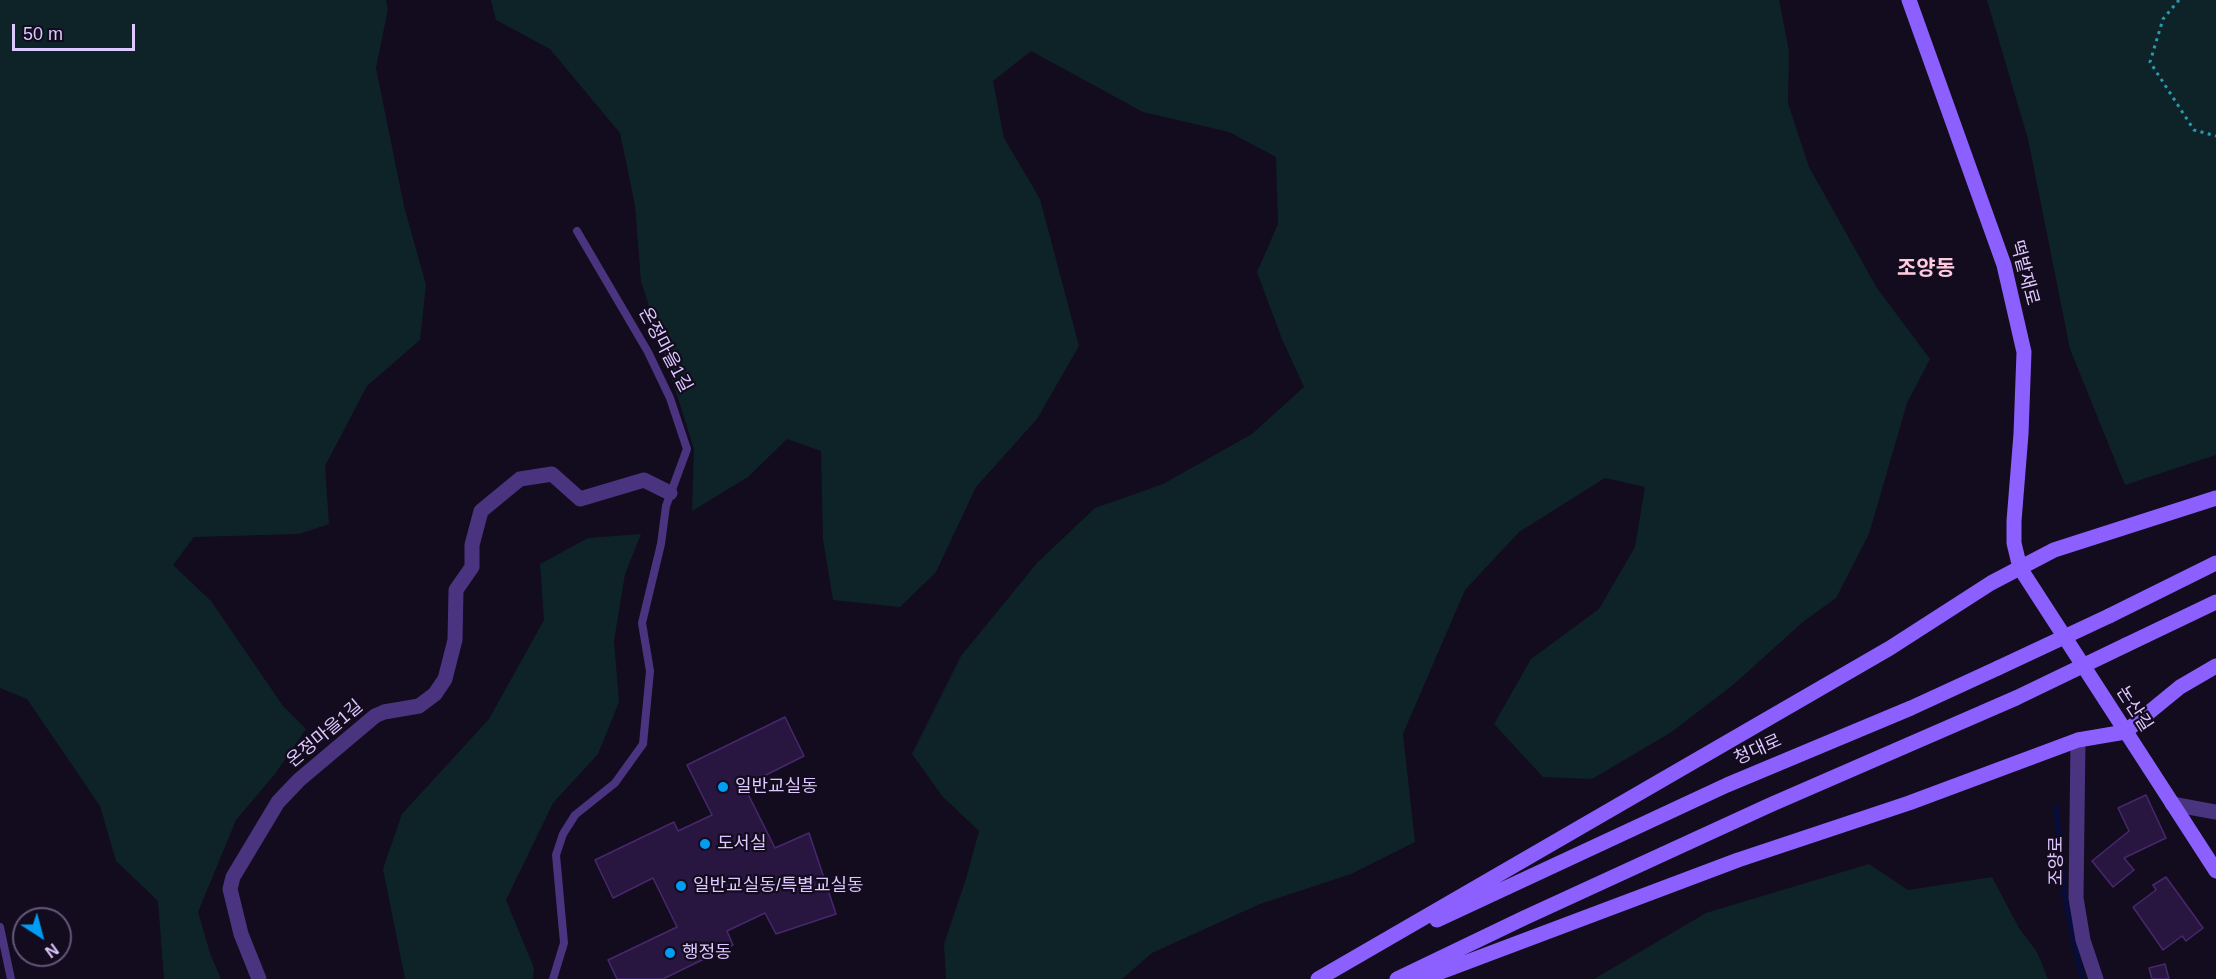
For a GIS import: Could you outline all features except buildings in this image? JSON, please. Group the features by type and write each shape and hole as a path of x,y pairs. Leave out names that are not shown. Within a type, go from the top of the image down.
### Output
{"street":[{"name":"떡밭재로","path":"1909,0 2004,265 2024,352 2021,434 2013,521 2014,543 2020,568"},
{"name":"온정마을1길","path":"259,979 241,933 230,889 233,877 278,802 299,780 375,716 384,712 419,706 435,694 446,679 455,640 456,590 472,567 472,546 481,511 520,479 552,474 580,499 644,480 670,493"},
{"path":"1318,979 1890,648 1991,583 2054,550 2216,498"},
{"name":"청대로","path":"1318,979 1441,918 1663,814 1998,668 2216,563"},
{"name":"논산길","path":"2020,568 2216,871"},
{"path":"1397,979 1728,824 2016,698 2216,602"},
{"path":"1422,979 1738,860 1909,803 2078,740 2125,732 2180,687 2216,666"},
{"name":"조양로","path":"2078,740 2076,898 2083,940 2096,979"},
{"path":"2172,804 2216,812"}],"lane":[{"name":"온정마을1길","path":"553,979 564,943 556,855 563,834 575,815 615,783 643,744 650,671 642,623 661,544 666,506 687,449 670,398 648,352 577,231"},
{"path":"0,927 10,979"}],"path":[{"path":"2179,0 2163,19 2150,62 2194,130 2216,136"}],"green space":[{"path":"0,0 386,0 388,9 376,68 404,206 426,285 420,340 367,386 325,466 329,524 299,534 194,537 173,565 211,601 283,706 306,729 275,774 236,820 198,912 211,956 221,979 164,979 158,901 116,861 100,806 27,699 0,688"},
{"path":"491,0 1779,0 1789,51 1788,103 1809,167 1877,288 1930,359 1907,403 1869,534 1836,598 1804,621 1733,685 1670,733 1592,779 1543,777 1494,724 1531,659 1599,609 1635,547 1645,487 1605,478 1519,532 1465,590 1403,734 1415,842 1351,874 1260,904 1152,953 1122,979 946,979 944,944 979,831 943,797 912,754 961,656 1037,563 1095,508 1163,484 1252,434 1304,387 1282,339 1257,272 1278,224 1276,157 1229,132 1143,112 1031,51 993,81 1004,138 1040,199 1079,346 1037,419 976,487 936,572 900,607 833,600 823,539 821,451 787,439 748,477 692,511 694,449 641,281 635,205 620,133 550,49 496,20"},
{"path":"1987,0 2216,0 2216,455 2125,485 2070,349 2028,139"},
{"path":"641,534 625,574 614,641 619,702 598,754 553,803 506,900 534,968 533,979 405,979 383,869 402,814 489,719 544,620 540,564 588,538"},
{"path":"1869,864 1908,890 1992,877 2019,928 2037,952 2048,979 1594,979 1706,913"}],"waterway":[{"path":"2056,807 2065,899 2082,979"}],"place":[{"name":"일반교실동","path":"723,787"},
{"name":"도서실","path":"705,844"},
{"name":"일반교실동/특별교실동","path":"681,886"},
{"name":"행정동","path":"670,953"}],"district":[{"name":"조양동","path":"1926,269"}]}
